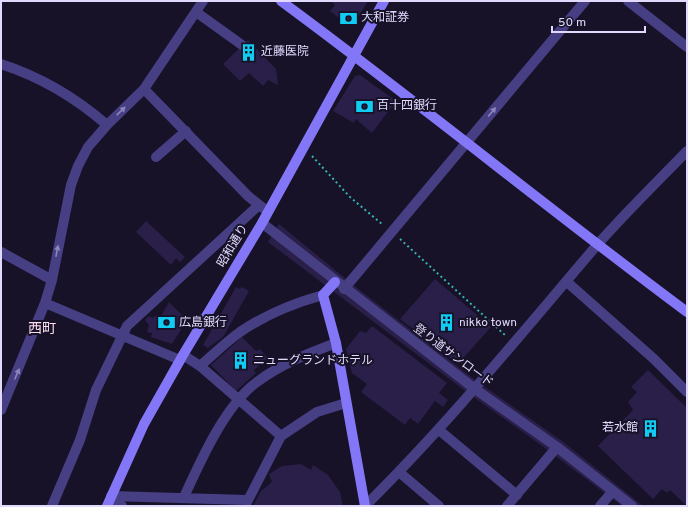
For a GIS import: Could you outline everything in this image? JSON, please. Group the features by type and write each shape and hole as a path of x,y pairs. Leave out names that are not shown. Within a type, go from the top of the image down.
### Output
{"street":[{"path":"1,410 45,303 52,280 70,185 88,147 107,125 144,89 204,1"},
{"path":"281,1 355,55 468,142 597,245 687,312"},
{"name":"昭和通り","path":"107,506 144,424 181,357 262,223 384,1"},
{"path":"344,289 585,1"},
{"path":"628,1 687,48"},
{"path":"196,12 242,45"},
{"path":"1,64 57,87 87,107 107,125"},
{"path":"144,89 259,205 268,211"},
{"path":"156,158 186,131"},
{"path":"365,506 439,430 567,282 597,245 687,151"},
{"path":"52,506 80,440 96,390 127,326 259,205"},
{"name":"登り道サンロード","path":"262,223 344,289 475,389 556,447 632,506"},
{"path":"1,252 52,280"},
{"path":"200,366 239,332 283,309 323,295 335,282"},
{"path":"567,282 654,360 687,392"},
{"path":"323,295 336,343 365,506"},
{"path":"45,303 123,336 181,357 200,366 238,401 281,436"},
{"path":"184,497 207,448 238,401 255,383 292,360 336,343"},
{"path":"111,496 184,497 246,503 281,436 317,412 346,403"},
{"path":"439,430 517,495"},
{"path":"507,506 556,447"},
{"path":"399,472 438,506"},
{"path":"600,506 613,491"},
{"path":"111,496 122,506"}],"path":[{"path":"304,147 350,197 392,232 514,344"}],"building":[{"name":"大和証券","path":"368,1 354,24 348,25 330,11 335,5 332,2"},
{"name":"近藤医院","path":"248,40 276,69 278,85 268,80 263,86 249,73 240,81 223,64"},
{"name":"百十四銀行","path":"360,75 396,101 372,133 356,119 354,123 333,111 355,76"},
{"path":"146,221 185,257 180,262 176,258 171,265 136,232"},
{"path":"279,224 352,284 475,380 562,441 643,506 622,506 464,390 268,242"},
{"name":"nikko town","path":"435,279 491,327 458,364 400,319"},
{"path":"236,287 240,289 242,287 249,291 223,337 208,348 203,345"},
{"name":"広島銀行","path":"169,302 187,320 172,344 151,337 152,333 147,332 149,325 145,320 149,316 153,318 155,316 160,318"},
{"path":"372,326 447,383 439,393 448,400 443,407 435,401 418,424 410,418 405,425 361,392 367,384 352,373 346,349 360,331 366,333"},
{"name":"ニューグランドホテル","path":"242,337 256,351 260,349 268,358 254,370 256,373 236,391 211,365"},
{"name":"若水館","path":"648,370 687,408 687,506 670,490 667,493 662,489 653,499 598,446 633,410 628,402 637,392 631,387"},
{"path":"301,464 311,470 313,465 328,475 340,492 343,506 253,506 261,491 272,482 269,474 282,466"}],"place":[{"name":"大和証券","path":"348,18"},
{"name":"近藤医院","path":"248,52"},
{"name":"百十四銀行","path":"364,106"},
{"name":"広島銀行","path":"166,323"},
{"name":"nikko town","path":"446,323"},
{"name":"ニューグランドホテル","path":"240,361"},
{"name":"若水館","path":"651,428"}],"district":[{"name":"西町","path":"42,329"}]}
